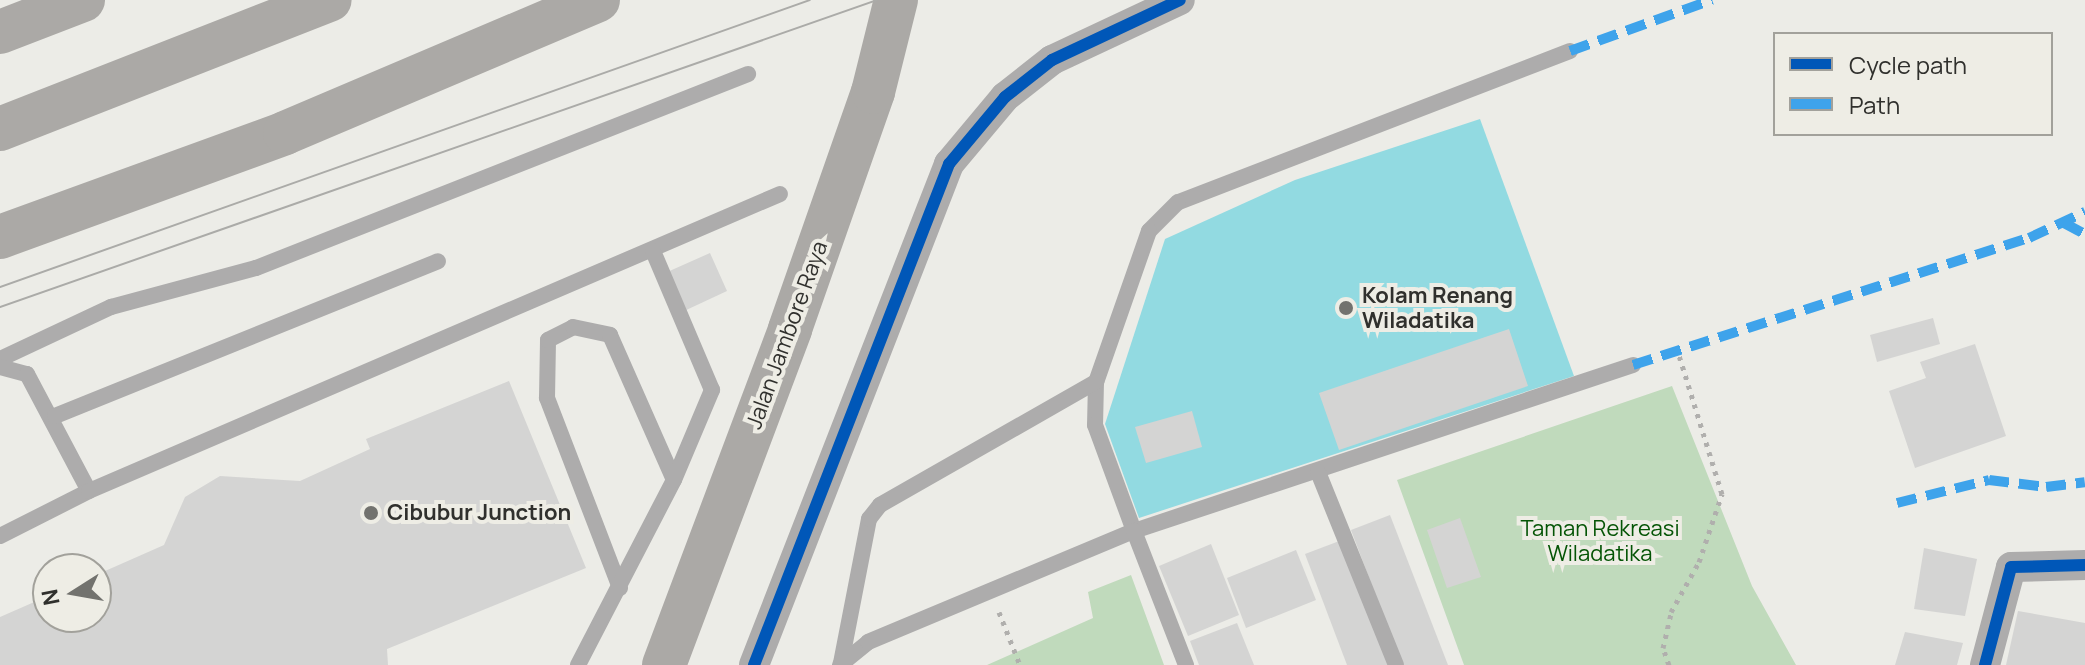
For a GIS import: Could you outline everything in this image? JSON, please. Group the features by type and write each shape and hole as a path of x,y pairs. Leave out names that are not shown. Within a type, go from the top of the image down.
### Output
{"highway":[{"path":"0,32 83,0"},
{"path":"0,129 330,0"},
{"path":"0,237 285,133 598,0"},
{"name":"Jalan Jambore Raya","path":"664,665 873,92 896,0"},
{"path":"873,92 920,0"}],"street":[{"path":"754,665 949,164 1005,97 1052,60 1180,0"},
{"path":"1985,665 2011,567 2085,565"}],"lane":[{"path":"1186,665 1095,425 1096,382 1149,231 1178,202 1570,51"},
{"path":"0,359 111,307 256,268 748,74"},
{"path":"0,536 89,491 780,194"},
{"path":"578,665 674,480 712,390 653,251"},
{"path":"55,416 438,261"},
{"path":"620,588 547,398 548,340 573,327 610,335 623,349 674,480"},
{"path":"841,664 868,642 1134,531 1633,365"},
{"path":"0,367 27,374 55,416 89,491"},
{"path":"841,664 869,519 880,505 1096,382"},
{"path":"1318,472 1396,665"}],"path":[{"path":"1669,665 1663,648 1671,612 1699,562 1722,494 1678,352"},
{"path":"990,589 1020,665"}],"green space":[{"name":"Taman Rekreasi Wiladatika","path":"1672,386 1752,586 1796,665 1464,665 1397,480"},
{"path":"1131,575 1164,665 987,665 1093,618 1088,592"}],"water":[{"name":"Kolam Renang Wiladatika","path":"1480,119 1574,376 1139,518 1105,424 1165,239 1295,180"}],"building":[{"path":"710,253 727,291 682,312 665,273"},
{"path":"1933,318 1940,344 1877,362 1870,335"},
{"path":"1509,329 1528,386 1339,450 1319,393"},
{"path":"1975,344 2006,436 1915,468 1889,391 1926,378 1920,362"},
{"name":"Cibubur Junction","path":"509,381 586,568 387,649 388,665 0,665 0,617 32,603 32,633 112,633 112,568 164,545 185,497 220,476 300,481 370,449 366,439"},
{"path":"1192,411 1202,447 1146,463 1135,427"},
{"path":"1390,515 1448,665 1402,665 1351,530"},
{"path":"1460,518 1481,577 1447,588 1427,530"},
{"path":"1342,540 1390,665 1347,665 1305,554"},
{"path":"1211,544 1239,615 1188,636 1159,566"},
{"path":"1924,548 1977,559 1965,616 1914,609"},
{"path":"1296,550 1316,600 1246,628 1227,578"},
{"path":"2018,611 2085,623 2085,665 2006,665"},
{"path":"1237,623 1254,665 1199,665 1190,641"},
{"path":"1905,632 1963,643 1957,665 1895,665"}],"tram line":[{"path":"0,287 810,0"},
{"path":"0,307 877,0"}],"marked path":[{"path":"1570,51 1712,0"},
{"path":"1633,365 2029,238 2085,212"},
{"path":"2064,223 2085,234"},
{"path":"1897,503 1989,480 2046,487 2085,482"}],"cycle path":[{"path":"754,665 949,164 1005,97 1052,60 1180,0"},
{"path":"1985,665 2011,567 2085,565"}],"place":[{"name":"Kolam Renang Wiladatika","path":"1346,308"},
{"name":"Cibubur Junction","path":"371,513"}]}
